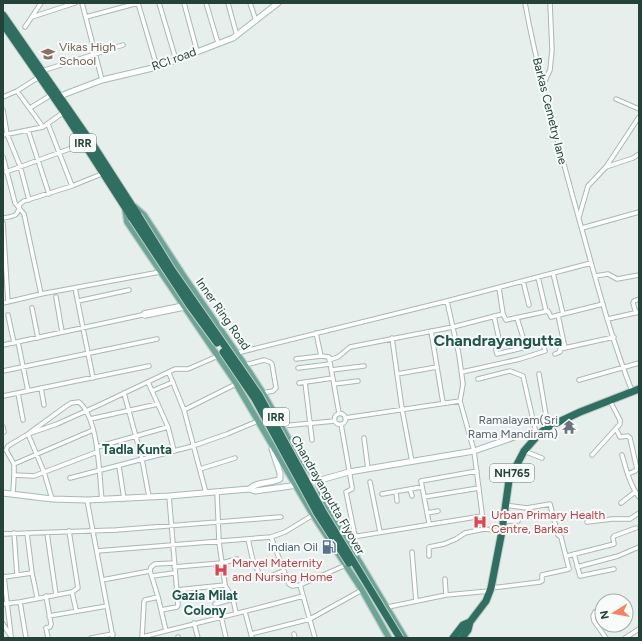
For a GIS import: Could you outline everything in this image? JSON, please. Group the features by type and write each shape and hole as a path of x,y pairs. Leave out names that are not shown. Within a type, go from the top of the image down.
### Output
{"highway":[{"name":"Inner Ring Road","path":"3,15 83,144 106,172"},
{"name":"Inner Ring Road","path":"3,24 41,74 60,96 128,206"},
{"name":"Chandrayangutta Flyover","path":"128,206 174,282 254,399 317,513 368,592 394,638"},
{"name":"Chandrayangutta Flyover","path":"135,217 259,395 322,510 400,638"},
{"name":"NH765","path":"462,638 468,630 470,622 486,601 490,590 512,474 524,451 537,434 548,427 580,412 635,390"},
{"name":"NH765","path":"452,638 463,624 470,622"}],"main road":[{"name":"RCI road","path":"60,96 102,80 176,60 237,36 277,3"},
{"name":"Inner Ring Road","path":"389,638 362,590 313,516 236,384 127,222 128,206 144,215 183,275 246,365 298,456 318,481 326,506 388,607 405,638"},
{"path":"249,489 254,485 274,482 280,479 274,452 263,434 261,425 277,418"},
{"path":"3,493 52,499 102,500 249,489 255,491 296,486 349,472 474,451 520,435 537,434"}],"street":[{"path":"25,27 41,3"},
{"path":"32,17 75,3"},
{"path":"82,3 102,80"},
{"path":"86,17 138,3 157,66"},
{"path":"159,3 176,60"},
{"path":"184,3 198,51"},
{"path":"206,3 218,43"},
{"path":"228,3 237,36"},
{"path":"250,3 256,21"},
{"name":"Barkas Cemetry lane","path":"525,3 542,86 591,262 623,368 635,390"},
{"path":"542,86 550,70 552,50 550,3"},
{"path":"3,97 17,91 41,74 123,45"},
{"path":"17,91 44,127"},
{"path":"30,108 52,95"},
{"path":"616,99 639,109"},
{"path":"3,110 5,135 20,166 29,200"},
{"path":"5,135 44,127 64,112"},
{"path":"579,218 588,186 606,167 639,117"},
{"path":"48,124 72,186"},
{"path":"28,130 49,194"},
{"path":"6,172 83,144"},
{"path":"606,167 633,158 639,154"},
{"path":"3,157 15,203 24,214 41,294"},
{"path":"3,218 16,215 21,203 72,186 106,172"},
{"path":"582,228 639,212"},
{"path":"3,223 8,302"},
{"path":"237,353 499,288 591,262"},
{"path":"3,303 41,294 160,272"},
{"path":"553,273 563,314"},
{"path":"595,276 608,274 617,279 639,275"},
{"path":"538,277 546,311 549,311 551,317 603,304"},
{"path":"523,281 529,305"},
{"path":"75,288 93,378"},
{"path":"499,288 505,320 546,311"},
{"path":"78,301 129,290"},
{"path":"56,296 62,332"},
{"path":"608,320 637,313 633,302 639,299"},
{"path":"447,301 462,372 463,384 460,401 474,451 484,529"},
{"path":"3,345 142,315 145,316 184,306"},
{"path":"32,308 38,338"},
{"path":"298,368 330,362 350,347 453,327 503,314"},
{"path":"8,315 23,367 28,391"},
{"path":"558,315 566,348"},
{"path":"462,372 520,359 545,350 543,343 497,354 494,342 499,338 494,316"},
{"path":"517,318 526,347"},
{"path":"431,331 443,403"},
{"path":"316,333 322,356"},
{"path":"555,354 566,348 614,337"},
{"path":"392,338 402,409 412,462"},
{"path":"3,371 157,339"},
{"path":"28,434 57,424 177,369 188,368 218,356"},
{"path":"296,359 328,356 339,413"},
{"path":"246,365 264,360 270,362 276,388 273,391 263,393"},
{"path":"578,380 639,363"},
{"path":"3,396 149,366"},
{"path":"331,370 364,366"},
{"path":"397,374 437,367"},
{"path":"478,379 510,371 523,376 537,434"},
{"path":"169,373 174,382 184,410 206,493"},
{"path":"540,374 548,427"},
{"path":"299,383 333,378"},
{"path":"334,384 358,381"},
{"path":"148,382 168,427 174,451"},
{"path":"152,391 174,382"},
{"path":"305,382 312,440"},
{"path":"184,410 236,384"},
{"path":"41,388 44,405"},
{"path":"18,393 23,420"},
{"path":"124,393 142,459 149,497"},
{"path":"345,418 460,401"},
{"path":"592,455 620,424 610,401"},
{"path":"13,494 14,464 7,453 7,447 71,403 79,402 87,410 93,430 97,450 102,500"},
{"path":"90,419 158,404"},
{"path":"339,413 344,415 345,418"},
{"path":"335,421 335,416 339,413"},
{"path":"341,424 345,421 345,418"},
{"path":"281,426 335,421 338,424 341,424"},
{"path":"341,424 352,489 346,492 355,536"},
{"path":"70,478 193,446 227,434 261,425"},
{"path":"14,475 29,476 44,472 136,435 168,427"},
{"path":"616,428 620,436 629,436 637,469 628,474"},
{"path":"14,464 93,430"},
{"path":"28,434 44,472 52,499"},
{"path":"364,438 368,469"},
{"path":"524,451 542,458"},
{"path":"622,455 635,492 639,497"},
{"path":"200,469 235,458"},
{"path":"119,466 124,498"},
{"path":"429,523 421,481 477,471"},
{"path":"370,482 380,532"},
{"path":"382,494 422,487"},
{"path":"424,497 479,488"},
{"path":"410,489 412,496"},
{"path":"217,492 219,542 225,585 233,599 236,613"},
{"path":"396,492 397,501"},
{"path":"621,503 635,492"},
{"path":"161,610 177,606 169,496"},
{"path":"87,500 113,636 91,638"},
{"path":"388,607 446,595 540,582 542,581 542,575 569,569 567,556 561,537 558,535 550,504 527,508 505,505"},
{"path":"427,513 438,511"},
{"path":"587,522 622,518 630,519 639,513"},
{"path":"97,552 172,544 219,542 271,537 285,532 313,516"},
{"path":"346,538 429,523 482,516"},
{"path":"3,534 47,533 281,517"},
{"path":"503,521 518,521"},
{"path":"567,556 614,544 614,536 636,528"},
{"path":"429,556 430,547 444,544 465,533 484,529 502,530"},
{"path":"5,603 20,602 37,597 72,592 78,588 68,531"},
{"path":"14,533 17,576"},
{"path":"27,533 32,573 37,597"},
{"path":"47,533 56,595"},
{"path":"271,537 283,571 289,584 292,586 300,585 346,566"},
{"path":"248,539 253,561 261,577 266,578 283,571"},
{"path":"577,567 618,556 639,547"},
{"path":"412,552 416,601"},
{"path":"574,554 580,576 614,569"},
{"path":"166,631 150,571 151,567 155,564 174,565 222,563 237,560"},
{"path":"102,580 150,571"},
{"path":"3,624 11,636 5,603 4,577 32,573"},
{"path":"152,576 174,573"},
{"path":"445,579 446,595"},
{"path":"176,590 225,585"},
{"path":"300,585 315,638"},
{"path":"245,612 251,636 310,619 362,590"},
{"path":"72,592 76,610"},
{"path":"46,596 51,626 46,628 48,638"},
{"path":"158,597 145,600 144,602 142,637 303,596"},
{"path":"215,604 233,599"},
{"path":"20,602 26,638"},
{"path":"49,616 76,610 107,606"},
{"path":"221,616 226,638"},
{"path":"194,623 198,638"},
{"path":"626,638 639,629"}],"place":[{"name":"Vikas High School","path":"48,54"},
{"name":"Ramalayam(Sri Rama Mandiram)","path":"569,427"},
{"name":"Urban Primary Health Centre, Barkas","path":"480,522"},
{"name":"Indian Oil","path":"329,547"},
{"name":"Marvel Maternity and Nursing Home","path":"221,570"}],"district":[{"name":"Chandrayangutta","path":"498,340"},
{"name":"Tadla Kunta","path":"137,449"},
{"name":"Gazia Milat Colony","path":"205,602"}]}
